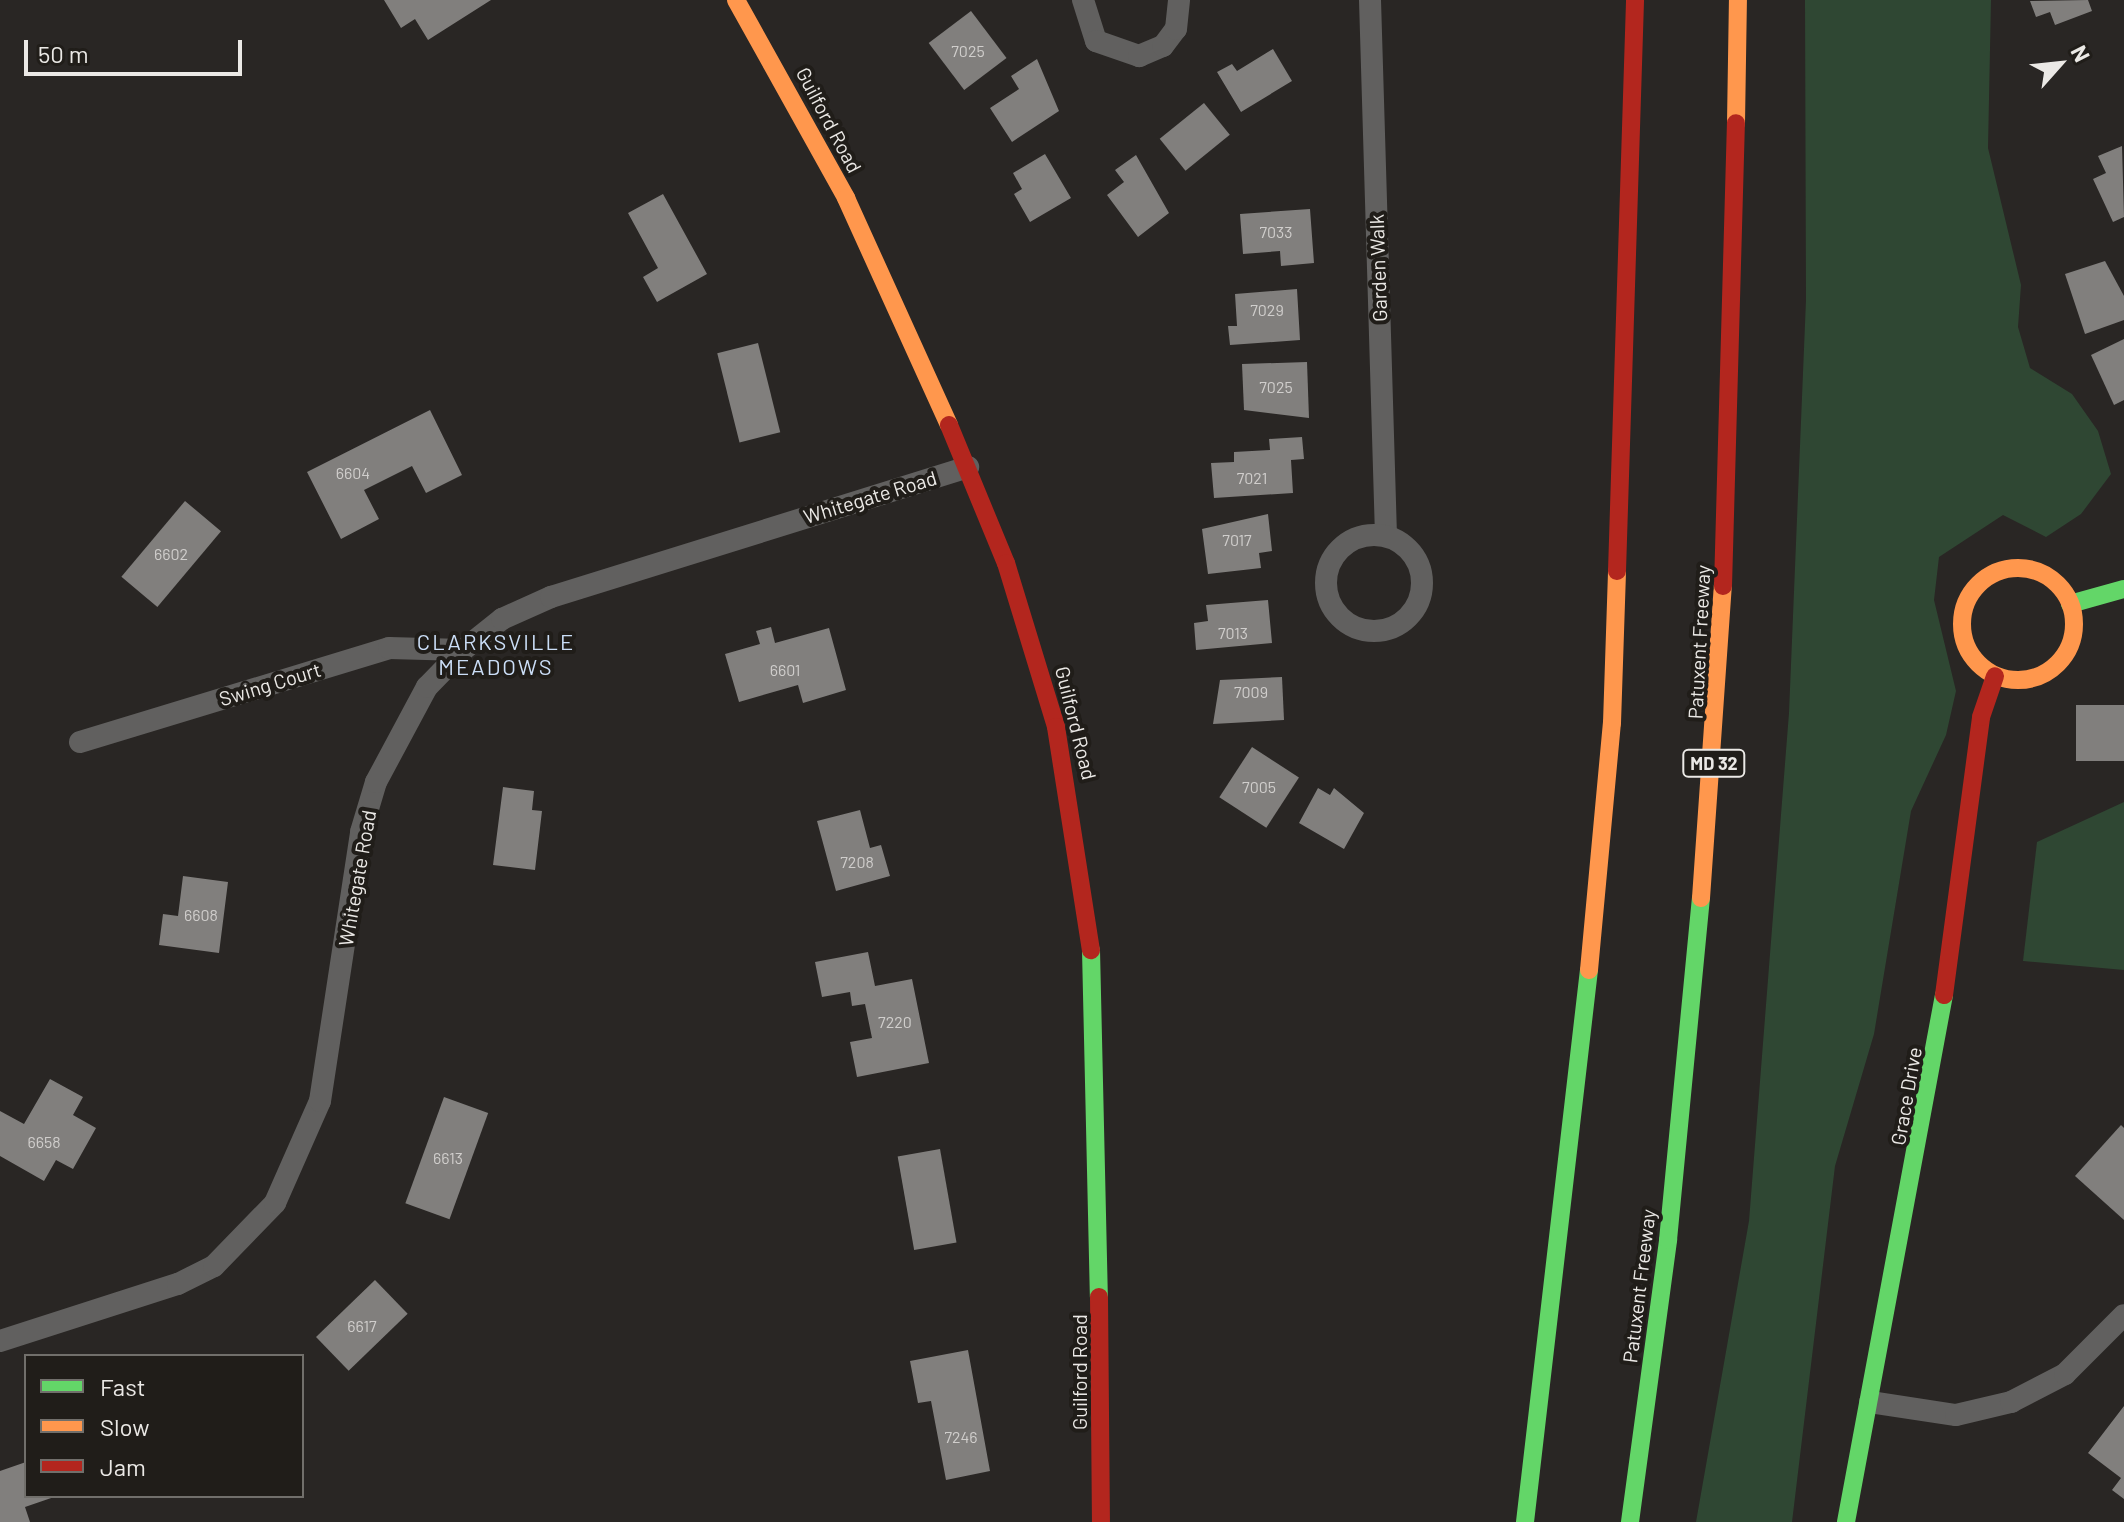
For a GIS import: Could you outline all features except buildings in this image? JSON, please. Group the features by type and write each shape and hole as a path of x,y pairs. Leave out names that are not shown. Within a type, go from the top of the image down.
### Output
{"main road":[{"name":"Guilford Road","path":"736,0 846,198 968,467 1038,660 1088,892 1101,1071 1101,1522"},
{"path":"1525,1522 1565,1217 1612,723 1635,0"},
{"name":"Patuxent Freeway","path":"1630,1522 1669,1224 1716,736 1731,431 1738,0"},
{"path":"2024,568 2056,582 2070,604 2073,634 2053,669 2035,678 1995,676 1980,667 1961,632 1962,612 1980,581 2024,568"},
{"path":"2070,604 2124,589"},
{"name":"Grace Drive","path":"1846,1522 1963,886 1981,717 1995,676"}],"street":[{"path":"1083,0 1096,41 1139,56 1163,46 1176,29 1179,0"},
{"name":"Garden Walk","path":"1370,0 1386,535"},
{"name":"Whitegate Road","path":"0,1341 178,1284 214,1266 275,1203 320,1101 358,847 376,782 427,687 463,650 502,619 564,593 968,467"},
{"path":"1386,535 1419,562 1424,582 1414,612 1374,632 1338,615 1326,580 1342,546 1386,535"},
{"name":"Swing Court","path":"80,742 389,648 463,650"},
{"path":"1870,1402 1956,1415 2011,1402 2065,1374 2124,1315"}],"green space":[{"path":"1805,0 1991,0 1988,148 2021,285 2018,327 2030,368 2072,394 2098,431 2111,474 2081,514 2046,537 2003,515 1939,557 1934,600 1956,691 1946,735 1911,811 1874,1034 1835,1166 1792,1522 1696,1522 1749,1221 1789,713 1806,300"},
{"path":"2124,802 2124,970 2023,961 2037,842"}],"traffic: fast":[{"path":"2070,604 2124,589"},
{"path":"1630,1522 1668,1240 1701,898"},
{"path":"1091,950 1099,1297"},
{"path":"1525,1522 1589,970"},
{"path":"1846,1522 1944,995"}],"traffic: slow":[{"path":"736,0 846,198 949,425"},
{"path":"1736,123 1738,0"},
{"path":"2018,568 2040,572 2058,584 2070,602 2074,624 2070,646 2058,664 2040,676 2018,680 1996,676 1978,664 1966,646 1962,624 1966,602 1978,584 1996,572 2018,568"},
{"path":"1589,970 1612,723 1617,571"},
{"path":"1701,898 1723,586"}],"traffic: jam":[{"path":"1617,571 1635,0"},
{"path":"1723,586 1736,123"},
{"path":"949,425 1006,563 1056,727 1091,950"},
{"path":"1944,995 1981,717 1995,676"},
{"path":"1099,1297 1101,1522"}],"district":[{"name":"CLARKSVILLE MEADOWS","path":"496,654"}]}
